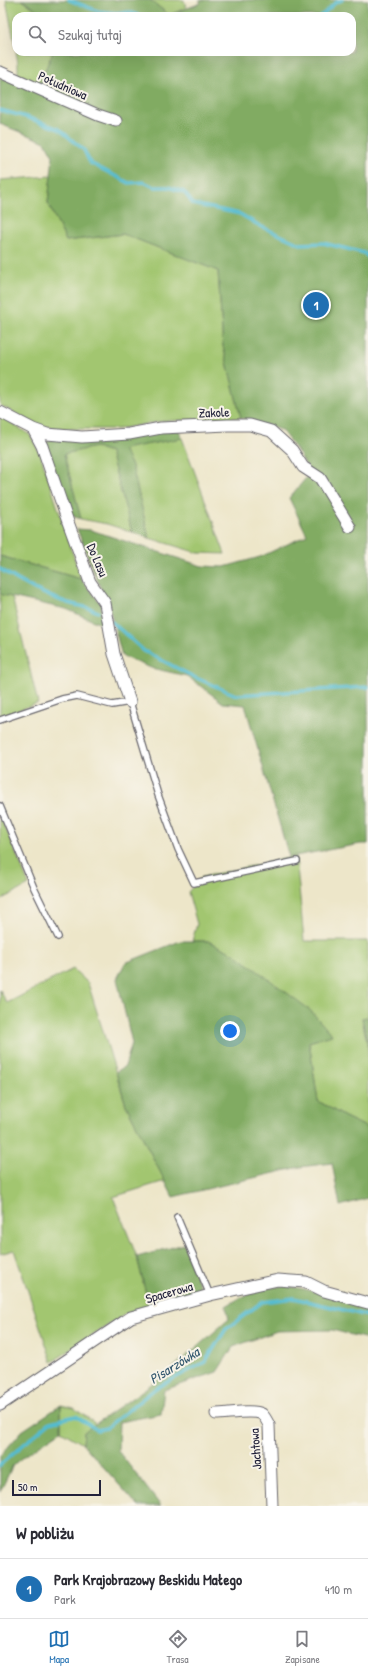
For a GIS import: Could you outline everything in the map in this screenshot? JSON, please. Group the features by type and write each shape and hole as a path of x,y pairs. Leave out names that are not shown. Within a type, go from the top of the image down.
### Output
{"street":[{"name":"Południowa","path":"0,72 98,115 116,121"},
{"name":"Zakole","path":"0,412 33,429 47,434 82,437 129,434 161,428 220,425 250,425 271,431 292,450 303,467 320,478 350,527"},
{"name":"Do Lasu","path":"33,429 42,446 90,582 105,603 114,654 130,702"},
{"name":"Spacerowa","path":"0,1405 131,1317 210,1295 278,1280 306,1282 324,1291 368,1302"},
{"name":"Jachtowa","path":"216,1414 256,1412 263,1415 267,1420 269,1425 272,1506"}],"lane":[{"path":"0,720 62,699 77,696 112,705 130,702 158,794 178,849 194,883 297,861"},
{"path":"0,806 34,888 58,937"},
{"path":"177,1217 210,1295"}],"green space":[{"path":"6,0 22,0 40,12 12,12 12,31"},
{"path":"22,0 150,0 165,12 40,12"},
{"path":"150,0 184,0 186,8 176,12 165,12"},
{"path":"199,0 368,0 368,844 289,857 245,705 223,703 187,676 151,668 122,656 107,599 101,589 77,529 91,530 202,566 224,567 260,557 307,535 289,498 311,474 296,449 281,430 241,418 223,346 218,271 123,234 66,241 48,203 53,156 45,142 0,124 0,78 39,84 51,56 356,56 356,12 177,12 201,3"},
{"path":"17,56 51,56 39,84 18,75"},
{"path":"51,176 48,203 66,241 123,234 218,271 223,346 241,418 164,421 118,429 66,429 38,426 0,405 0,180"},
{"path":"0,416 30,435 40,453 81,579 0,556"},
{"path":"179,430 182,438 123,449 132,466 149,538 132,532 110,452 95,447 64,454 81,519 69,515 46,443 51,439"},
{"path":"182,438 225,554 198,553 149,538 132,466 122,449"},
{"path":"95,447 110,452 132,532 107,524 81,519 64,454"},
{"path":"0,556 81,579 101,604 103,625 66,609 2,595 0,593"},
{"path":"0,593 12,597 38,703 0,717"},
{"path":"2,819 29,885 0,900 0,820"},
{"path":"296,856 304,941 368,941 368,1017 362,1018 368,1047 368,1128 345,1117 318,1101 309,1042 332,1034 208,941 192,941 197,924 188,892 202,877"},
{"path":"180,941 208,941 235,954 310,1010 332,1035 309,1042 318,1101 345,1117 368,1128 368,1198 340,1206 332,1163 300,1167 173,1197 126,1105 116,1072 125,1066 132,1043 117,979 125,963"},
{"path":"73,969 88,983 126,1105 165,1181 113,1197 137,1257 149,1306 127,1313 52,1362 14,1250 0,1254 0,990 7,1003"},
{"path":"368,1017 368,1047 362,1018"},
{"path":"184,1244 202,1291 149,1306 137,1257"},
{"path":"284,1286 316,1292 368,1307 368,1339 332,1330 277,1331 233,1347 217,1372 164,1390 161,1414 119,1422 118,1451 161,1506 138,1506 83,1444 84,1432 167,1373 229,1319 226,1306 254,1292"},
{"path":"61,1405 74,1408 96,1424 84,1432 83,1444 61,1431"},
{"path":"61,1405 61,1431 13,1465 0,1492 0,1456 22,1431"}],"waterway":[{"path":"69,0 98,11 107,12"},
{"path":"325,12 335,3 342,0"},
{"path":"0,110 26,117 59,129 84,150 90,163 129,183 144,182 154,187 168,187 184,192 193,204 240,214 260,226 300,244 323,243 364,253 368,257"},
{"path":"0,569 24,584 50,596 98,612"},
{"path":"112,622 144,651 194,677 236,695 368,687"},
{"name":"Pisarzówka","path":"0,1466 50,1422 76,1416 97,1430 106,1428 156,1388 205,1362 226,1329 262,1302 294,1298 368,1316"}],"place":[{"name":"Park Krajobrazowy Beskidu Małego","path":"316,305"}]}
